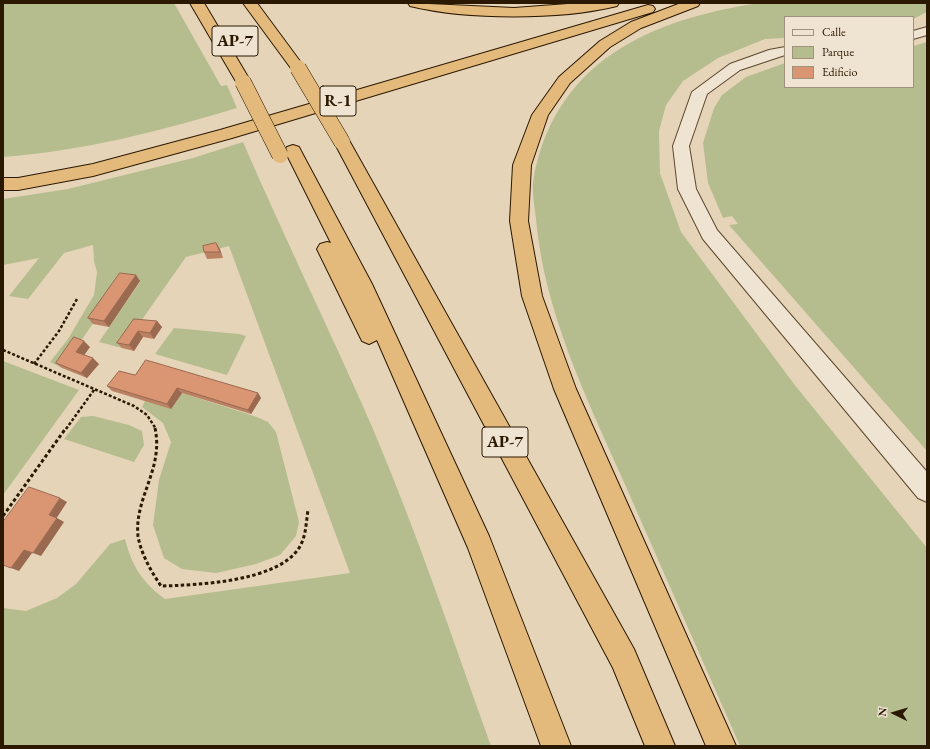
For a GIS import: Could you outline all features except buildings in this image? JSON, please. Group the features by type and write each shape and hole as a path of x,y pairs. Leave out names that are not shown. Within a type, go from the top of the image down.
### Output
{"highway":[{"path":"197,3 250,80 287,153 373,342 429,430 480,544 556,746"},
{"name":"AP-7","path":"250,3 298,68 342,142 624,659 660,746"},
{"path":"415,3 465,10 504,11 581,8 612,3"},
{"path":"3,175 90,163 217,129 649,3"},
{"name":"R-1","path":"3,184 18,184 93,170 211,138 669,3"},
{"path":"693,3 636,25 605,44 564,80 540,115 522,165 519,221 532,296 565,389 721,746"},
{"name":"AP-7","path":"233,37 250,80"}],"lane":[{"path":"914,35 927,31"},
{"path":"784,51 735,68 700,92 680,146 687,189 710,234 927,490"}],"path":[{"path":"34,364 58,331 77,299"},
{"path":"3,350 94,390 121,400 146,414 159,434 157,457 144,499 138,531 147,564 161,586 207,584 265,572 296,553 305,534 308,510"},
{"path":"3,516 94,390"}],"green space":[{"path":"3,3 174,3 221,86 227,85 237,108 180,125 122,139 63,150 3,157"},
{"path":"760,3 927,3 927,12 914,18 914,16 784,16 784,38 765,39 718,58 683,81 666,105 659,131 660,173 681,232 794,384 927,548 927,746 740,746 581,385 557,320 541,253 533,182 544,141 561,106 585,77 613,54 645,35 681,21 719,10"},
{"path":"927,42 927,451 729,225 738,224 732,216 723,218 708,183 703,143 714,108 722,95 746,77 784,63 784,88 914,88 914,46"},
{"path":"243,142 373,429 405,508 491,746 3,746 3,608 26,611 57,598 76,584 110,544 125,539 131,557 139,573 157,593 165,599 350,573 229,246 186,257 122,348 99,342 140,282 124,279 62,368 50,362 68,339 94,295 97,272 94,261 93,245 64,253 28,299 9,296 39,258 3,265 3,199 68,189 193,158"},
{"path":"174,328 239,334 246,336 227,375 155,354"},
{"path":"3,361 79,390 3,495"},
{"path":"182,393 257,417 268,422 276,432 299,522 296,536 280,555 256,564 216,573 182,569 164,558 153,525 159,480 171,442 163,423 142,407 145,401"},
{"path":"93,416 129,425 142,431 144,445 134,462 64,439 81,417"}]}
